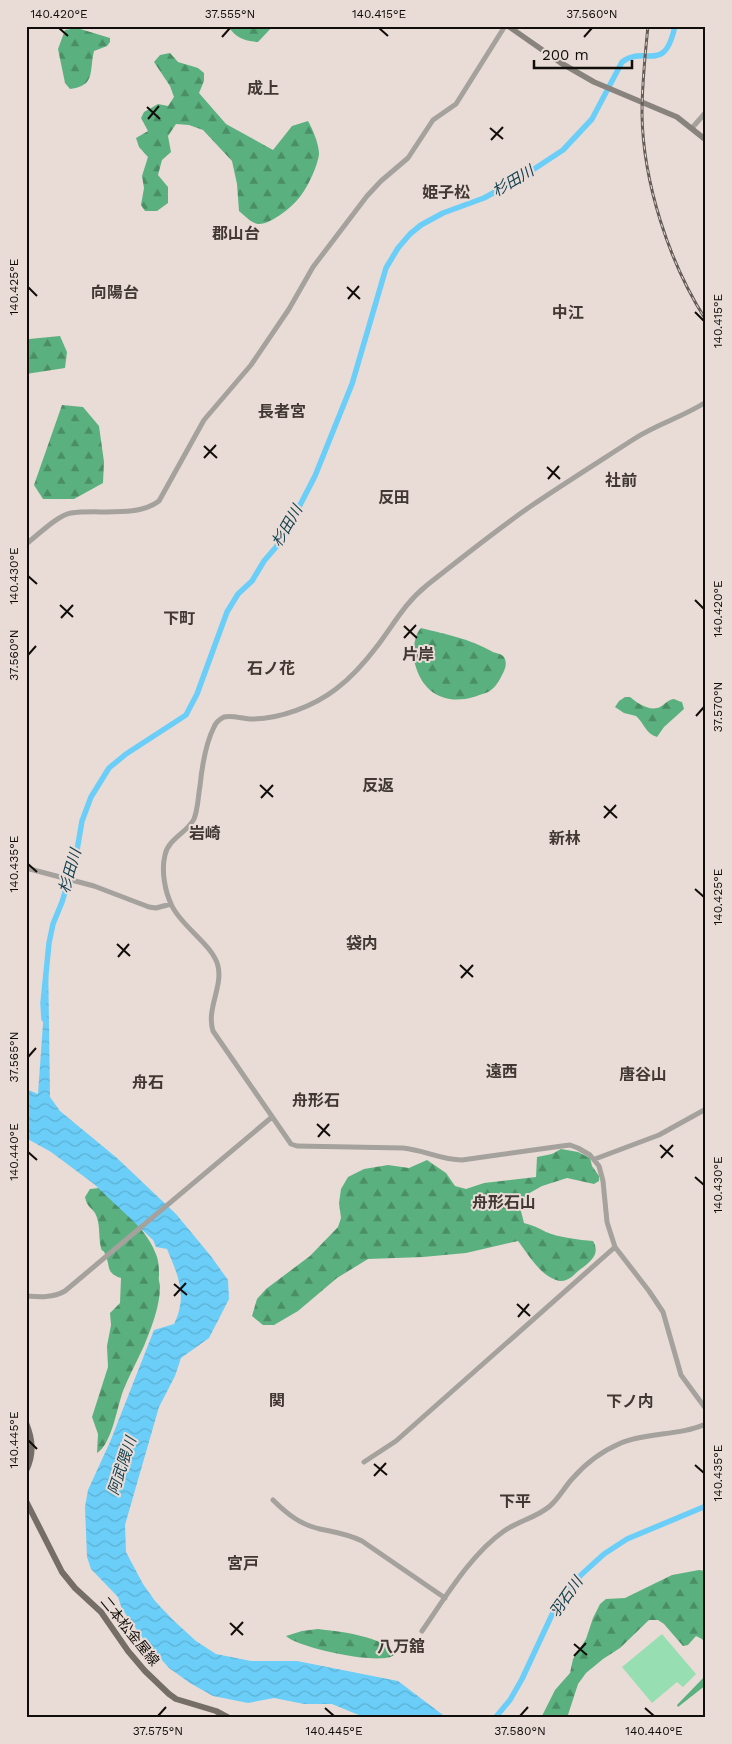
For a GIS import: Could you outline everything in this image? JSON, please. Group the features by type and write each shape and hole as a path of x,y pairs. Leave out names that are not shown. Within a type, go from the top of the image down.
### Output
{"main road":[{"path":"507,26 562,63 601,85 672,114 706,140"},
{"path":"26,1423 30,1433 32,1454 26,1471"},
{"name":"二本松金屋線","path":"26,1501 62,1572 75,1588 101,1612 128,1651 145,1671 176,1699 216,1711 229,1718"}],"street":[{"path":"26,544 70,513 98,513 141,509 153,506 159,501 204,420 251,364 289,309 313,267 367,196 408,158 433,120 456,104 507,26"},
{"path":"692,128 706,112"},
{"path":"706,402 635,438 507,523 413,597 360,667 342,685 326,696 297,710 277,715 252,719 224,717 215,723 205,753 195,817 187,828 170,844 164,856 164,875 171,904 182,921 216,960 219,968 219,980 211,1019 213,1031 289,1141 297,1146 404,1148 417,1150 446,1160 462,1160 570,1145 578,1148 595,1159 602,1172 607,1222 615,1247 663,1312 682,1375 706,1409"},
{"path":"26,868 86,884 150,907 156,908 171,904"},
{"path":"595,1159 659,1135 706,1109"},
{"path":"26,1296 46,1297 58,1295 272,1117"},
{"path":"364,1462 386,1449 403,1435 615,1247"},
{"path":"422,1631 469,1566 491,1542 506,1530 542,1513 581,1470 604,1453 641,1437 688,1430 706,1424"},
{"path":"273,1500 282,1510 297,1521 319,1529 348,1534 362,1541 445,1598"}],"green space":[{"path":"228,26 273,26 258,42 241,38"},
{"path":"77,28 110,38 110,42 107,46 94,51 88,81 84,85 70,89 65,83 58,49 65,30"},
{"path":"170,53 178,62 198,68 204,73 204,81 199,93 226,124 273,150 292,126 308,121 318,146 317,164 299,198 276,218 258,224 250,221 239,211 237,184 232,161 203,130 189,125 176,124 168,136 171,152 162,160 158,175 168,187 168,203 157,211 145,211 141,205 144,188 142,176 148,157 139,147 136,138 148,131 141,118 144,112 158,104 168,106 174,97 170,86 154,62 160,55"},
{"path":"26,329 29,339 60,336 67,352 65,368 26,374"},
{"path":"62,405 83,407 99,426 104,462 103,483 74,499 43,499 34,485"},
{"path":"421,628 466,640 502,655 506,666 497,684 488,692 456,700 438,695 430,690 419,675 414,660 415,640"},
{"path":"625,697 630,697 648,708 660,707 674,699 682,702 684,709 664,727 657,737 648,731 636,716 624,713 615,707"},
{"path":"561,1149 578,1152 590,1158 592,1166 599,1176 599,1181 594,1184 567,1178 542,1186 526,1195 521,1211 524,1223 556,1235 593,1241 596,1251 595,1255 585,1266 568,1279 556,1280 545,1274 518,1241 466,1253 368,1259 337,1278 298,1311 274,1325 263,1325 252,1316 257,1299 266,1289 310,1256 338,1227 341,1218 339,1203 341,1189 348,1177 364,1169 388,1165 409,1168 427,1160 446,1173 455,1186 466,1189 484,1183 536,1177 537,1157 552,1154"},
{"path":"99,1188 116,1202 148,1238 158,1259 160,1294 157,1310 144,1346 123,1391 107,1442 97,1453 98,1434 92,1417 108,1367 107,1346 111,1325 110,1313 120,1303 121,1278 113,1274 109,1269 107,1258 101,1248 97,1217 88,1205 85,1197 90,1189"},
{"path":"699,1570 706,1571 706,1644 696,1636 688,1645 683,1646 664,1624 658,1620 649,1620 620,1648 586,1673 578,1684 567,1718 541,1718 555,1690 570,1673 573,1659 586,1639 600,1604 606,1599 625,1598 672,1575"},
{"path":"318,1629 348,1633 372,1639 382,1643 394,1655 386,1658 374,1658 340,1654 306,1646 286,1636"},
{"path":"662,1634 696,1674 683,1687 677,1682 652,1703 622,1667"},
{"path":"706,1675 706,1685 678,1707 677,1705"}],"water":[{"name":"阿武隈川","path":"48,953 50,1097 60,1111 117,1158 176,1214 228,1280 229,1299 209,1338 181,1358 175,1376 159,1407 125,1525 126,1552 143,1584 155,1601 196,1641 216,1654 251,1661 297,1661 398,1681 443,1715 444,1718 366,1718 332,1704 304,1704 274,1698 248,1703 213,1696 169,1668 145,1641 122,1609 118,1597 91,1569 87,1557 85,1507 88,1490 110,1442 154,1330 174,1324 178,1314 181,1295 178,1277 167,1249 156,1247 153,1240 94,1184 51,1152 26,1138 26,1089 38,1094"}],"waterway":[{"name":"杉田川","path":"44,1019 43,1003 49,943 53,924 76,856 82,821 91,797 109,768 126,754 186,715 197,694 227,612 238,594 252,581 264,561 282,540 315,476 352,384 386,268 398,248 421,225 443,213 484,198 522,177 563,150 592,119 622,62 631,57 660,55 671,41 675,26"},
{"name":"羽石川","path":"495,1718 510,1700 522,1679 556,1606 582,1574 604,1554 627,1539 706,1506"}],"railway":[{"path":"648,26 642,114 647,167 660,221 670,248 693,298 706,320"}],"district":[{"name":"成上","path":"263,88"},
{"name":"姫子松","path":"446,192"},
{"name":"郡山台","path":"236,233"},
{"name":"向陽台","path":"115,292"},
{"name":"中江","path":"568,312"},
{"name":"長者宮","path":"282,411"},
{"name":"社前","path":"621,480"},
{"name":"反田","path":"394,497"},
{"name":"下町","path":"179,618"},
{"name":"片岸","path":"418,654"},
{"name":"石ノ花","path":"271,668"},
{"name":"反返","path":"378,785"},
{"name":"岩崎","path":"205,833"},
{"name":"新林","path":"565,838"},
{"name":"袋内","path":"362,943"},
{"name":"遠西","path":"502,1071"},
{"name":"唐谷山","path":"643,1074"},
{"name":"舟石","path":"148,1082"},
{"name":"舟形石","path":"316,1100"},
{"name":"舟形石山","path":"504,1202"},
{"name":"関","path":"277,1400"},
{"name":"下ノ内","path":"630,1401"},
{"name":"下平","path":"515,1501"},
{"name":"宮戸","path":"243,1563"},
{"name":"八万舘","path":"401,1646"}]}
